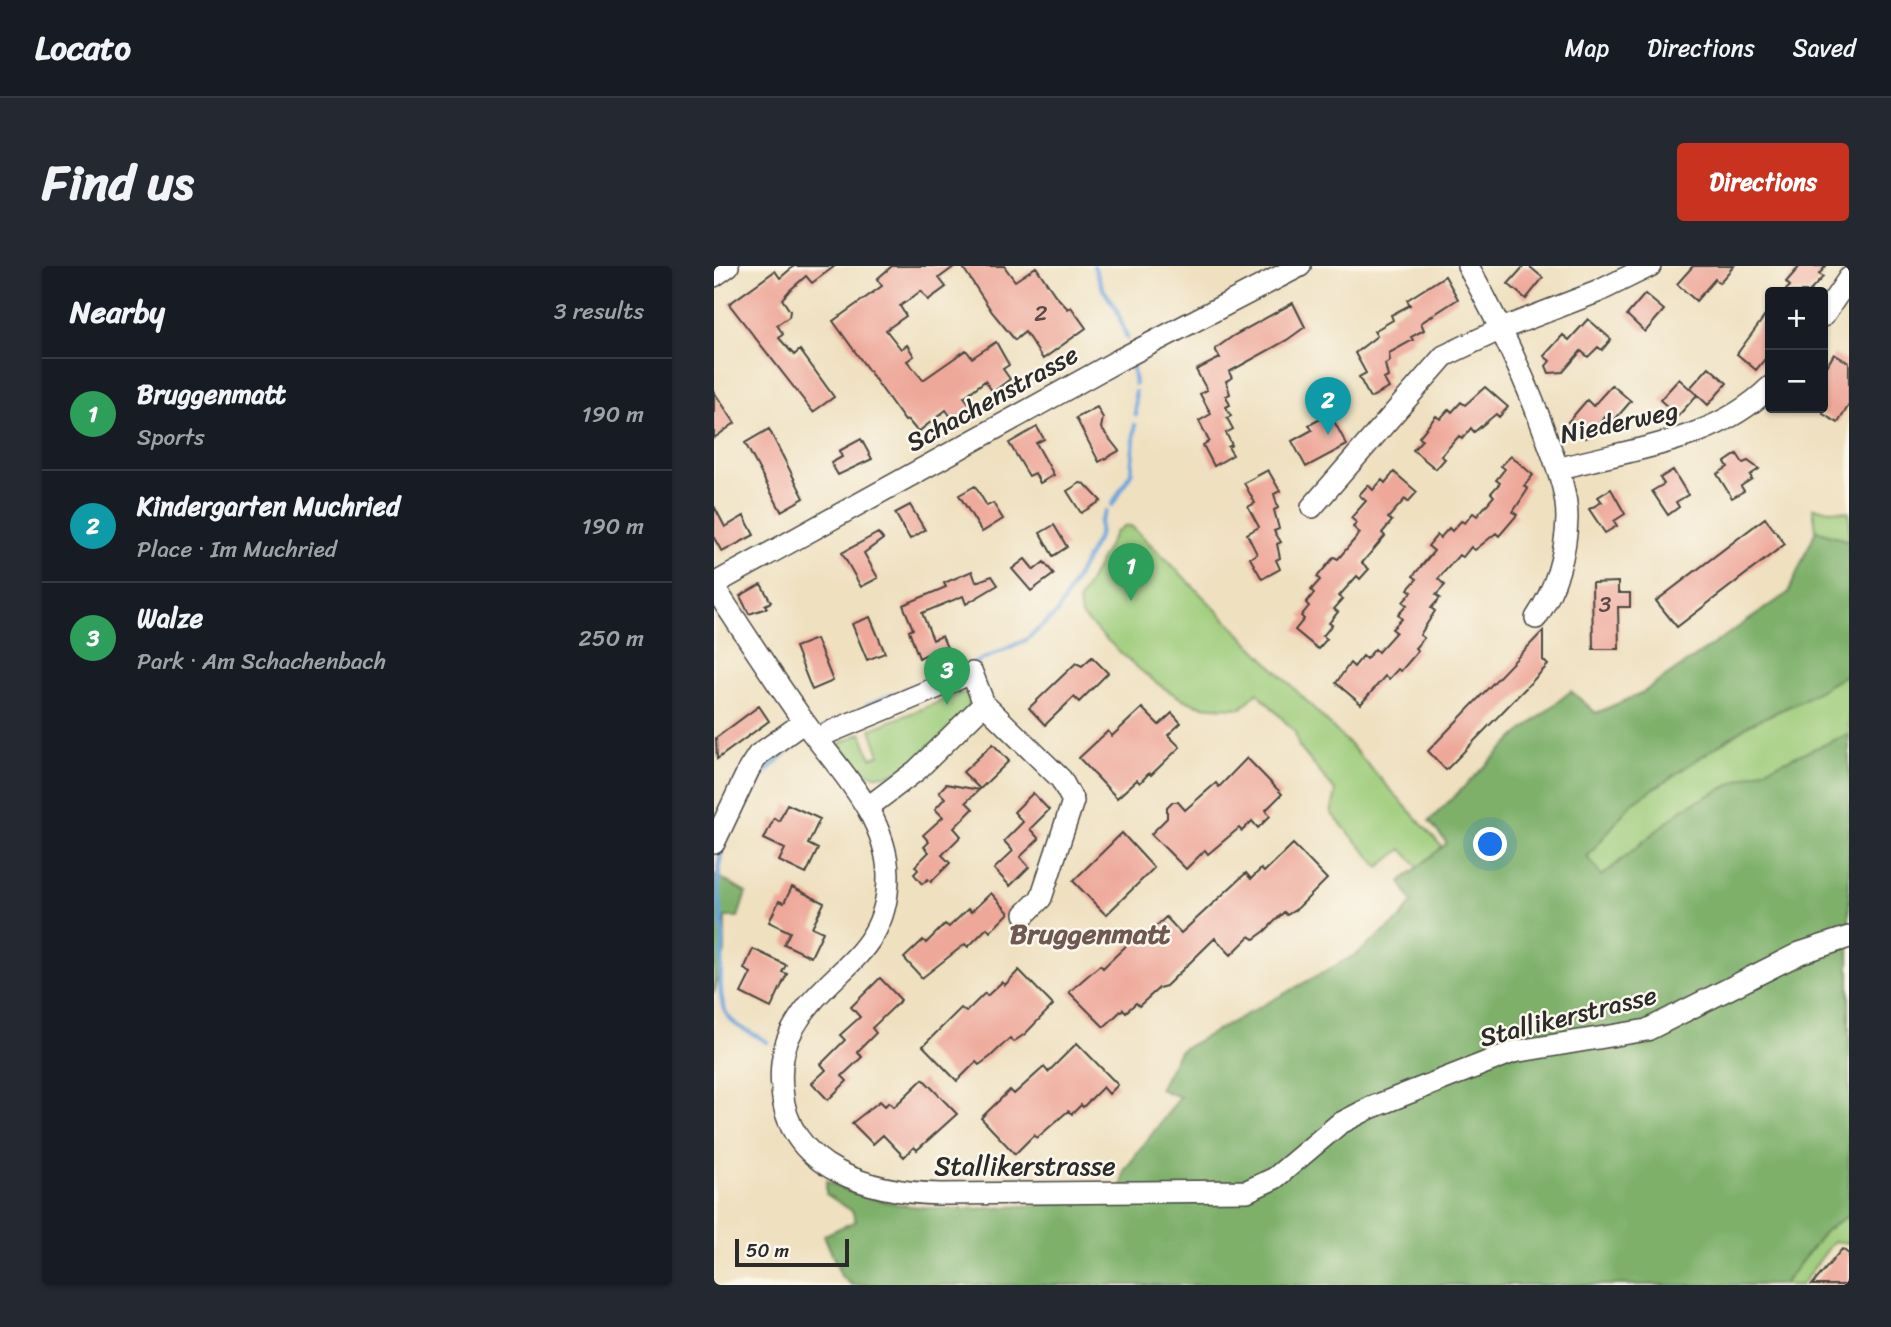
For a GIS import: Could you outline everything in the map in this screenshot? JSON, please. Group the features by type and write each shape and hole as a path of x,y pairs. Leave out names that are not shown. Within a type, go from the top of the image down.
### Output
{"street":[{"path":"714,276 727,266"},
{"name":"Schachenstrasse","path":"714,586 1128,355 1300,266"},
{"name":"Niederweg","path":"1468,266 1502,329 1558,469 1703,432 1733,417 1765,391"},
{"path":"1312,507 1444,356 1502,329 1597,292 1650,266"},
{"path":"1828,309 1849,278"},
{"path":"1536,618 1553,593 1565,543 1566,505 1558,469"},
{"name":"Stallikerstrasse","path":"714,586 804,722 867,808 884,849 888,874 878,925 854,963 807,1007 793,1028 783,1054 782,1099 791,1125 802,1144 818,1159 864,1184 910,1194 1247,1191 1275,1178 1332,1129 1370,1108 1513,1052 1647,1030 1800,953 1849,937"},
{"path":"830,733 972,673 984,704 1061,779 1073,801 1041,898 1025,914"},
{"path":"867,808 917,769 984,704"},
{"path":"714,844 720,813 758,755 804,722"}],"green space":[{"path":"1813,508 1849,512 1849,541 1816,530"},
{"path":"1124,526 1131,526 1163,556 1353,748 1443,848 1419,868 1402,849 1379,867 1331,813 1336,792 1299,747 1295,732 1257,692 1242,708 1203,706 1187,701 1154,681 1081,615 1079,601 1115,533"},
{"path":"1816,530 1849,541 1849,673 1801,701 1750,724 1631,804 1587,857 1602,876 1684,808 1742,779 1849,734 1849,1215 1826,1230 1783,1285 852,1285 841,1276 824,1235 856,1221 852,1211 826,1194 826,1181 860,1195 896,1204 933,1208 1009,1207 1121,1197 1124,1171 1180,1097 1159,1089 1179,1051 1357,954 1400,919 1412,902 1400,882 1447,843 1429,821 1517,735 1571,691 1596,713 1642,693 1788,593"},
{"path":"1849,673 1849,734 1742,779 1684,808 1602,876 1587,857 1631,804 1750,724 1801,701"},
{"path":"964,692 970,700 967,711 921,756 893,773 879,775 861,770 839,744 861,733 871,758 880,755 871,729"},
{"path":"714,874 746,893 738,917 725,917 725,951 714,993"},
{"path":"1849,1215 1849,1243 1834,1241 1801,1285 1783,1285 1826,1230"}],"building":[{"path":"794,266 835,266 812,283 806,276 789,291 782,299 790,311 789,317 777,325 783,334 779,338 794,355 800,350 834,397 813,412 729,304 775,271 780,278"},
{"path":"892,266 955,266 939,278 946,287 928,300 921,291 900,306 906,316 886,330 901,349 907,345 914,356 907,361 923,380 966,350 972,358 996,342 1009,365 1003,369 1010,379 993,392 985,381 964,397 972,407 957,419 954,421 946,410 918,432 908,420 905,421 833,321 882,286 877,279"},
{"path":"962,266 1004,266 1015,281 1036,267 1055,295 1068,309 1071,307 1086,328 1043,359 1025,332 1015,340 992,312"},
{"path":"1524,266 1529,266 1543,278 1526,299 1508,284"},
{"path":"1693,266 1734,266 1719,283 1715,279 1696,301 1677,284"},
{"path":"1800,266 1826,266 1819,274 1823,277 1814,287 1789,287 1786,282"},
{"path":"1445,276 1458,299 1421,323 1424,330 1411,337 1413,340 1389,353 1390,361 1385,364 1388,377 1384,379 1389,388 1370,398 1359,377 1366,373 1355,353 1377,336 1374,331 1393,320 1391,315 1410,305 1407,300"},
{"path":"1645,294 1664,310 1645,332 1627,315"},
{"path":"1293,303 1305,327 1229,372 1232,378 1226,381 1230,394 1226,396 1230,405 1226,407 1231,416 1227,418 1233,429 1226,433 1232,445 1228,447 1233,455 1214,466 1203,445 1209,441 1199,421 1211,414 1200,394 1207,390 1196,370 1220,358 1215,349 1233,336"},
{"path":"1765,316 1765,359 1756,370 1737,354"},
{"path":"1588,319 1611,339 1602,350 1598,347 1588,357 1581,351 1563,372 1549,373 1546,366 1550,361 1544,356 1563,335 1569,340"},
{"path":"1834,354 1849,363 1849,405 1838,423 1823,414 1828,413 1828,364"},
{"path":"1709,367 1727,383 1708,405 1690,388"},
{"path":"1679,379 1697,395 1678,416 1660,400"},
{"path":"1612,385 1631,401 1612,423 1605,417 1586,438 1568,422 1587,400 1593,406"},
{"path":"1485,387 1508,407 1499,417 1496,414 1474,432 1471,428 1462,439 1459,436 1441,456 1445,459 1436,469 1413,450 1422,440 1419,437 1436,416 1440,419 1449,409 1452,412 1461,402 1465,405"},
{"path":"714,392 735,423 714,438"},
{"path":"1097,407 1103,418 1101,428 1119,451 1099,462 1076,418"},
{"path":"1330,414 1347,445 1306,467 1292,441 1312,430 1309,425"},
{"path":"1037,427 1044,439 1036,443 1054,475 1040,483 1035,473 1029,476 1009,443"},
{"path":"769,429 804,498 781,511 745,443"},
{"path":"861,439 872,459 838,475 831,463 842,457 839,451"},
{"path":"1737,454 1743,463 1748,461 1759,469 1750,475 1752,479 1741,486 1744,491 1732,498 1717,474 1728,467 1725,462"},
{"path":"1511,456 1533,475 1524,486 1528,489 1513,512 1517,515 1499,536 1496,533 1475,550 1471,547 1463,557 1459,555 1438,579 1445,585 1436,595 1440,598 1431,608 1435,611 1420,635 1424,638 1415,648 1418,651 1401,671 1398,669 1389,679 1385,676 1361,704 1336,683 1350,663 1354,667 1363,656 1366,659 1375,649 1378,652 1396,632 1392,629 1402,619 1398,615 1407,605 1403,602 1412,592 1408,589 1417,579 1413,576 1434,551 1428,546 1437,535 1440,538 1449,528 1452,531 1461,521 1465,523 1473,513 1477,516 1494,496 1491,493 1500,483 1496,480 1505,469 1501,466"},
{"path":"1268,470 1280,491 1274,494 1278,508 1274,510 1279,529 1274,531 1281,542 1277,544 1280,558 1276,560 1280,569 1262,579 1250,558 1257,554 1247,534 1259,527 1248,507 1255,503 1244,483"},
{"path":"1673,470 1688,495 1676,502 1679,507 1668,515 1652,491 1664,484 1660,478"},
{"path":"1394,472 1417,492 1408,502 1405,499 1388,518 1392,521 1382,533 1385,536 1362,563 1369,569 1360,579 1357,576 1339,596 1343,599 1334,609 1338,612 1323,636 1327,639 1318,649 1295,630 1304,619 1301,616 1309,606 1306,603 1314,593 1311,590 1320,580 1317,577 1334,557 1338,559 1360,533 1353,527 1357,523 1351,518 1366,501 1359,495 1368,485 1373,490 1382,480 1385,483"},
{"path":"1080,483 1085,484 1101,501 1081,513 1067,491"},
{"path":"975,486 987,506 993,503 1003,519 982,532 959,495"},
{"path":"1611,489 1625,514 1614,521 1617,526 1605,533 1589,509 1602,502 1598,497"},
{"path":"910,505 925,530 910,539 895,513"},
{"path":"714,506 725,527 744,516 754,535 722,552 714,538"},
{"path":"1765,518 1785,544 1677,627 1656,601"},
{"path":"1054,525 1067,547 1053,556 1040,533"},
{"path":"878,533 883,539 864,553 878,578 861,587 842,553"},
{"path":"1025,559 1034,570 1044,562 1054,574 1031,591 1012,569"},
{"path":"972,571 976,582 992,576 998,585 966,604 963,596 922,613 933,640 942,636 948,650 944,651 946,656 935,661 931,652 919,658 909,631 913,629 903,605 946,587 944,583"},
{"path":"1618,582 1618,593 1630,593 1630,607 1618,607 1619,649 1593,649 1592,583"},
{"path":"761,584 771,602 765,605 767,608 749,614 740,596"},
{"path":"870,617 885,653 867,660 852,624"},
{"path":"1543,631 1543,660 1548,665 1446,770 1428,751"},
{"path":"816,639 833,681 812,690 795,647"},
{"path":"1092,657 1108,673 1079,702 1074,697 1045,725 1029,708 1076,663 1082,666"},
{"path":"759,706 769,721 717,759 716,738"},
{"path":"1142,708 1159,725 1172,713 1181,723 1168,735 1180,747 1151,775 1149,773 1140,783 1137,780 1117,798 1079,758 1108,731 1112,736"},
{"path":"993,744 1009,761 980,789 963,772"},
{"path":"1247,758 1282,794 1266,810 1270,816 1258,828 1252,821 1242,831 1239,828 1208,854 1205,850 1186,869 1151,834 1167,818 1167,807 1172,802 1178,802 1185,810 1216,783 1219,787"},
{"path":"946,784 979,790 966,802 973,809 954,828 961,836 942,855 950,863 931,882 928,879 922,884 914,874 918,870 915,866 929,852 924,847 929,842 923,835 943,817 935,809 945,798 939,792"},
{"path":"1033,793 1049,810 1030,829 1039,839 1020,857 1029,867 1010,886 994,869 1013,851 1004,841 1023,822 1014,812"},
{"path":"787,804 820,819 808,844 818,849 806,874 779,861 785,849 764,839 774,818 779,821"},
{"path":"1122,833 1154,868 1106,915 1073,881"},
{"path":"1293,844 1327,879 1298,908 1287,915 1284,912 1254,939 1250,936 1231,955 1215,938 1166,986 1159,988 1139,1006 1136,1003 1126,1012 1123,1009 1104,1027 1069,992 1100,965 1103,968 1132,940 1136,945 1166,917 1181,933 1246,873 1251,879 1261,869 1264,872"},
{"path":"792,887 824,903 812,927 823,932 811,957 784,944 790,932 769,922 779,901 784,903"},
{"path":"991,893 1009,913 990,932 987,928 968,947 965,944 922,978 904,958 923,940 926,943 945,924 949,927 968,909 971,912"},
{"path":"753,949 786,965 782,972 787,974 771,1008 741,993 751,973 744,969"},
{"path":"1019,970 1053,1005 1025,1034 1013,1042 1010,1038 979,1065 976,1062 957,1081 923,1046 961,1008 966,1012 985,993 987,996 1002,982 1005,985"},
{"path":"880,978 901,1000 872,1028 876,1033 857,1052 862,1057 842,1076 847,1081 828,1100 812,1083 826,1070 821,1064 845,1040 840,1035 860,1017 851,1007"},
{"path":"1077,1043 1118,1085 1109,1094 1103,1087 1083,1107 1081,1105 1072,1114 1068,1111 1037,1138 1034,1135 1015,1154 981,1118 1010,1090 1014,1094 1044,1067 1048,1072"},
{"path":"923,1079 957,1114 917,1150 914,1147 904,1157 883,1135 873,1144 852,1123 880,1101 885,1106 889,1102 894,1107"},
{"path":"1842,1249 1849,1254 1849,1285 1812,1285"}],"waterway":[{"path":"1094,266 1103,289 1116,308 1127,338"},
{"path":"1132,363 1135,384"},
{"path":"1135,392 1136,415"},
{"path":"1112,505 1131,473 1135,425"},
{"path":"970,665 1026,640 1057,613 1099,536 1100,522 1106,511"},
{"path":"904,690 945,673"},
{"path":"867,705 894,694"},
{"path":"736,820 765,772 798,742"},
{"path":"723,846 719,880 723,936 720,983 722,1002 733,1022 767,1042"}],"place":[{"name":"Kindergarten Muchried","path":"1328,435"},
{"name":"Bruggenmatt","path":"1131,601"},
{"name":"Walze","path":"947,705"}],"district":[{"name":"Bruggenmatt","path":"1090,933"}]}
